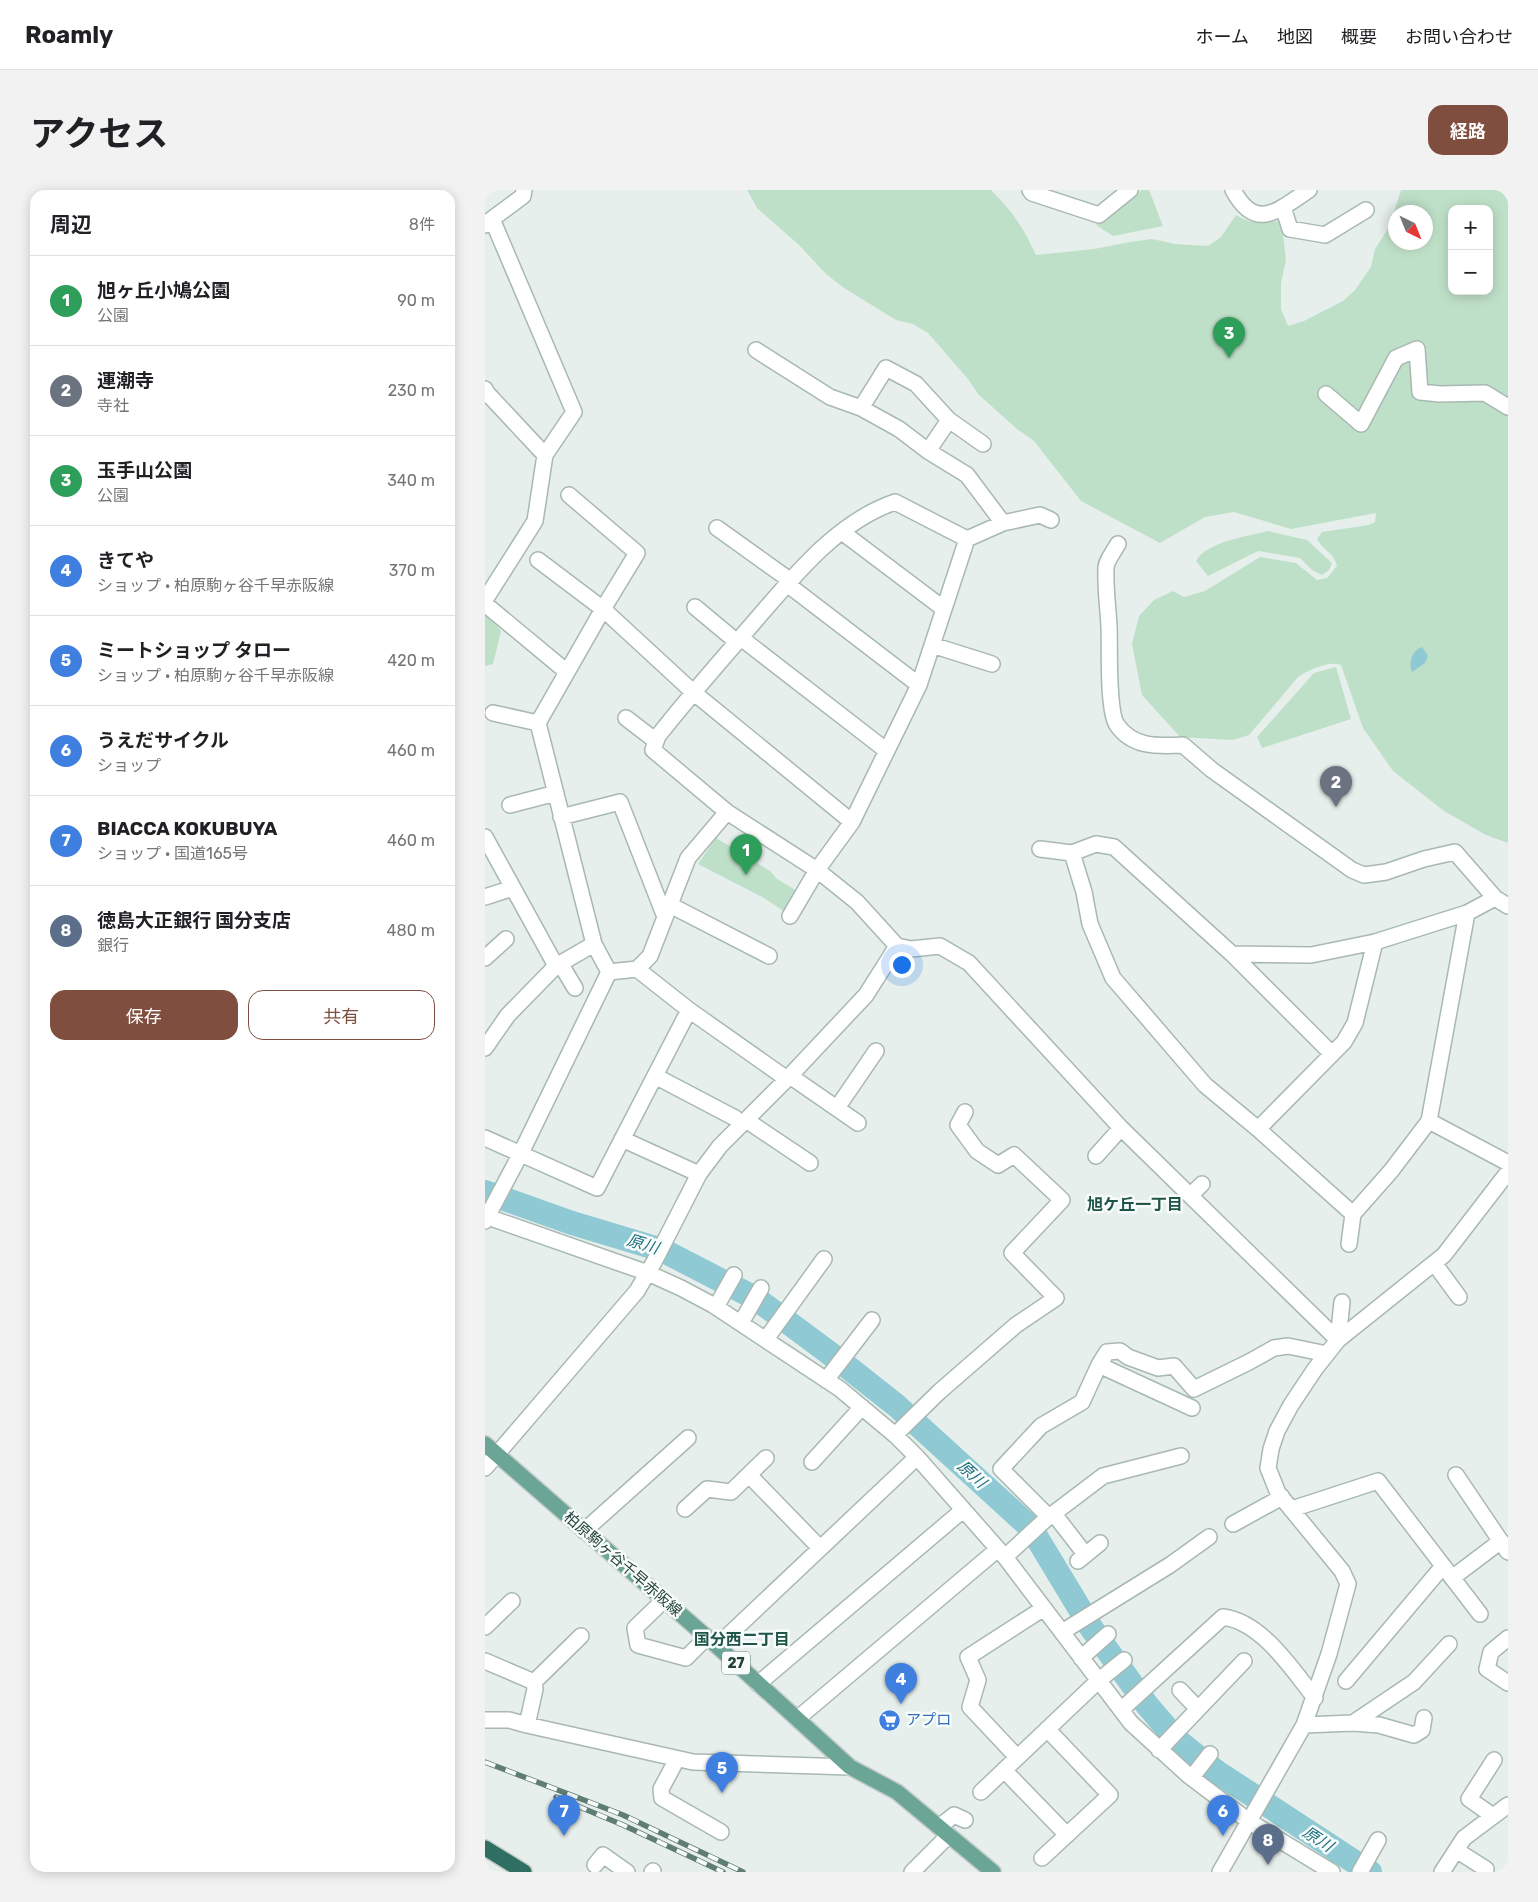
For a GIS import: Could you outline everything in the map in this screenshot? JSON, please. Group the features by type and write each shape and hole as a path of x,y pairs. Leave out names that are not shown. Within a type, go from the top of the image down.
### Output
{"highway":[{"path":"485,1848 519,1871"}],"main road":[{"name":"柏原駒ヶ谷千早赤阪線","path":"491,1449 712,1641 850,1767 897,1792 993,1872"}],"street":[{"path":"485,600 535,521 545,455 574,412 489,222 523,196 524,190"},
{"path":"1030,190 1032,193 1099,215 1130,190"},
{"path":"1233,190 1247,211 1263,216 1283,207 1309,190"},
{"path":"1283,207 1290,229 1325,235 1366,210"},
{"path":"1326,394 1361,424 1396,358 1417,349 1420,392 1440,394 1485,393 1508,407"},
{"path":"756,350 830,397 861,408 899,429 928,451 967,475 1003,523"},
{"path":"861,408 886,368 916,384 949,420 983,444"},
{"path":"485,389 545,455"},
{"path":"928,451 949,420"},
{"path":"569,495 637,553 538,723 594,944 609,972"},
{"path":"967,539 895,502 878,508 842,532 789,582 693,692 658,736 653,750 727,812 817,870 857,902 897,946 911,949 940,946 969,963 1121,1128 1338,1340"},
{"path":"790,916 817,870 852,822 919,685 967,539 1003,523 1040,515 1051,520"},
{"path":"717,528 789,582 919,685"},
{"path":"842,532 944,609"},
{"path":"1118,544 1106,566 1110,686 1113,713 1117,724 1129,736 1137,742 1147,745 1183,745 1212,770 1352,870 1364,876 1386,872 1424,859 1455,852 1502,902 1375,942 1311,955 1232,954"},
{"path":"538,560 603,609 693,692 852,822"},
{"path":"485,604 567,672"},
{"path":"695,607 887,751"},
{"path":"932,645 992,664"},
{"path":"493,713 538,723"},
{"path":"626,718 656,741"},
{"path":"510,805 556,793"},
{"path":"561,817 620,802 667,911 769,956"},
{"path":"609,972 637,969 650,956 688,858 727,812"},
{"path":"485,837 558,965 575,988"},
{"path":"1040,849 1072,853 1096,844 1114,847 1232,954 1333,1054"},
{"path":"1072,853 1084,892 1090,924 1113,978 1205,1085 1258,1129 1353,1214"},
{"path":"485,897 513,888"},
{"path":"1349,1244 1353,1214 1391,1171 1429,1121 1467,913"},
{"path":"485,958 506,940"},
{"path":"1258,1129 1344,1042 1355,1023 1375,942"},
{"path":"485,1048 508,1015 558,965 594,944"},
{"path":"485,1468 491,1449 637,1291 651,1268 699,1174 740,1119 788,1077 865,995 897,946"},
{"path":"637,969 689,1010 858,1123"},
{"path":"609,972 521,1153 488,1215 651,1268 681,1288 719,1301 744,1319 770,1334 828,1376 862,1407 899,1431 917,1457 1002,1553 1061,1632 1124,1706 1131,1723 1251,1820 1332,1872"},
{"path":"485,1138 597,1188 689,1010"},
{"path":"837,1108 876,1051"},
{"path":"655,1076 740,1119 810,1163"},
{"path":"899,1431 939,1392 1016,1325 1056,1298 1012,1253 1063,1200 1014,1155 998,1165 977,1151 958,1125 965,1112"},
{"path":"1429,1121 1508,1163"},
{"path":"1096,1156 1121,1128"},
{"path":"623,1139 699,1174"},
{"path":"1220,1872 1304,1725 1315,1698 1348,1584 1342,1571 1278,1493 1268,1468 1271,1449 1277,1432 1291,1405 1338,1340 1444,1255 1508,1172"},
{"path":"1191,1195 1202,1184"},
{"path":"770,1334 824,1259"},
{"path":"1434,1263 1459,1297"},
{"path":"719,1301 733,1275"},
{"path":"744,1319 761,1288"},
{"path":"1338,1340 1342,1302"},
{"path":"828,1376 872,1320"},
{"path":"1100,1543 1081,1558 1052,1515 1001,1469 1041,1426 1082,1402 1107,1352 1120,1351 1128,1357 1158,1368 1174,1366 1194,1389 1273,1348 1288,1346 1327,1354"},
{"path":"1099,1365 1192,1408"},
{"path":"812,1462 862,1407"},
{"path":"585,1531 688,1438"},
{"path":"797,1719 1002,1553 1103,1476 1181,1456"},
{"path":"663,1600 635,1628 638,1645 686,1658 712,1641 820,1548 917,1457"},
{"path":"685,1509 707,1489 731,1492 766,1458"},
{"path":"749,1475 820,1548"},
{"path":"1346,1681 1447,1572 1504,1547 1456,1475"},
{"path":"1292,1509 1378,1481 1480,1614"},
{"path":"1233,1524 1282,1497"},
{"path":"758,1684 963,1510"},
{"path":"1061,1632 1170,1565 1209,1537"},
{"path":"485,1627 512,1601"},
{"path":"1017,1757 970,1707 978,1680 968,1657 1044,1608"},
{"path":"1124,1706 1223,1617 1254,1629 1266,1639 1315,1698"},
{"path":"1083,1656 1108,1634"},
{"path":"534,1682 581,1636"},
{"path":"1508,1638 1491,1652 1487,1670 1508,1683"},
{"path":"1353,1723 1414,1682 1449,1644"},
{"path":"981,1792 1101,1679 1124,1660"},
{"path":"485,1661 534,1682"},
{"path":"1162,1747 1245,1661"},
{"path":"527,1726 535,1688 534,1682"},
{"path":"1180,1690 1198,1709"},
{"path":"1304,1725 1353,1723 1379,1725 1414,1735 1422,1730 1424,1718"},
{"path":"485,1720 509,1720 527,1726 693,1762 850,1767"},
{"path":"1042,1858 1110,1795 1047,1729"},
{"path":"1193,1775 1210,1754"},
{"path":"677,1759 661,1789 663,1798 721,1832"},
{"path":"1493,1816 1469,1799 1494,1760"},
{"path":"1004,1770 1067,1835"},
{"path":"1442,1872 1464,1838 1508,1805"},
{"path":"912,1872 954,1815 965,1820"},
{"path":"1360,1872 1379,1840"},
{"path":"1456,1850 1486,1870"},
{"path":"595,1866 603,1855 627,1872"}],"green space":[{"path":"747,190 991,190 1017,220 1036,255 1094,249 1152,239 1175,244 1208,246 1221,237 1236,215 1247,221 1257,223 1279,221 1283,234 1286,260 1281,283 1281,309 1288,326 1304,321 1343,301 1355,290 1371,267 1375,249 1388,229 1388,250 1433,250 1433,205 1396,205 1401,190 1508,190 1508,843 1486,835 1444,811 1393,771 1363,728 1341,665 1325,665 1307,671 1298,677 1249,735 1233,740 1180,737 1142,695 1132,644 1139,616 1154,600 1173,591 1184,597 1205,591 1260,557 1296,563 1317,580 1327,578 1337,566 1331,554 1317,539 1322,532 1369,525 1375,522 1376,513 1291,529 1234,512 1205,517 1160,543 1081,501 1034,441 1017,429 979,395 968,379 928,333 913,324 896,320 844,288 826,274 799,245 757,208"},
{"path":"1142,190 1149,190 1163,226 1113,236 1096,225"},
{"path":"1268,531 1307,540 1332,563 1329,570 1322,575 1312,570 1300,558 1258,551 1208,576 1196,561 1201,554 1218,544"},
{"path":"485,614 501,631 493,664 485,666"},
{"path":"1336,667 1351,719 1262,748 1257,737 1314,673"},
{"path":"716,838 770,871 777,879 797,891 785,912 764,898 698,864"}],"water":[{"path":"1422,647 1428,656 1425,663 1412,672 1410,665 1413,654"}],"waterway":[{"name":"原川","path":"485,1192 572,1223 662,1250 755,1298 840,1361 897,1406 1031,1528 1092,1629 1147,1705 1177,1740 1217,1772 1370,1872"}],"railway":[{"path":"485,1762 623,1815 743,1872"},
{"path":"556,1797 623,1825 723,1872"}],"place":[{"name":"玉手山公園","path":"1229,358"},
{"name":"運潮寺","path":"1336,807"},
{"name":"旭ヶ丘小鳩公園","path":"746,875"},
{"name":"きてや","path":"901,1704"},
{"name":"アプロ","path":"890,1720"},
{"name":"ミートショップ タロー","path":"722,1793"},
{"name":"BIACCA KOKUBUYA","path":"564,1836"},
{"name":"うえだサイクル","path":"1223,1836"},
{"name":"徳島大正銀行 国分支店","path":"1268,1865"}],"district":[{"name":"旭ケ丘一丁目","path":"1135,1204"},
{"name":"国分西二丁目","path":"742,1639"}]}
